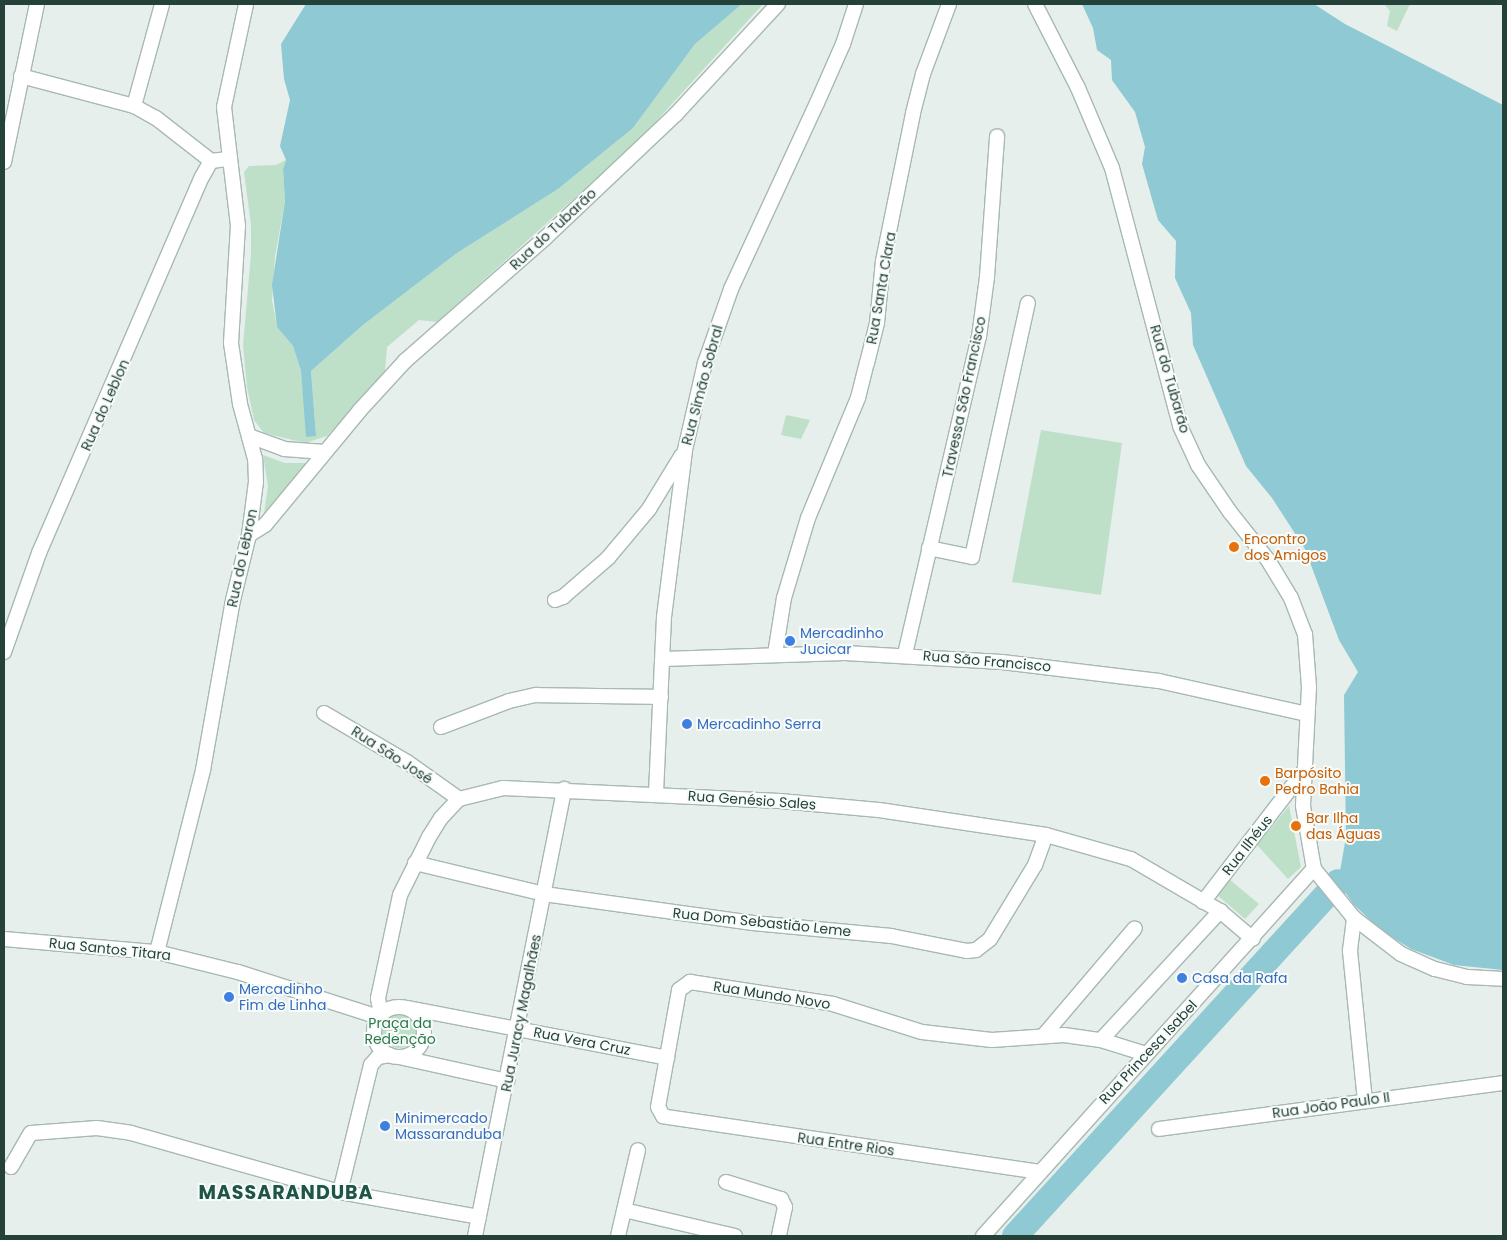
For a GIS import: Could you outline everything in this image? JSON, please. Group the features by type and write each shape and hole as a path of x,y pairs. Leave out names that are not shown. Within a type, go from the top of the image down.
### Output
{"street":[{"path":"4,162 38,4"},
{"path":"134,106 162,4"},
{"name":"Rua do Lebron","path":"157,952 190,831 232,600 248,535 256,482 255,459 237,389 231,342 238,226 228,159 224,107 246,4"},
{"name":"Rua do Tubarão","path":"248,535 265,524 325,452 406,361 545,238 676,114 778,4"},
{"name":"Rua Simão Sobral","path":"656,793 664,617 685,450 715,330 836,61 856,4"},
{"name":"Rua Santa Clara","path":"775,654 784,598 808,518 858,398 865,372 877,322 884,262 913,113 923,74 949,4"},
{"name":"Rua do Tubarão","path":"1035,4 1078,88 1112,168 1180,426 1198,465 1268,560 1291,598 1301,625 1308,664 1303,772"},
{"path":"21,76 134,106 156,118 211,161 228,159"},
{"name":"Travessa Sāo Francisco","path":"905,654 979,337 987,277 997,136"},
{"name":"Rua do Leblon","path":"4,652 39,553 211,161"},
{"path":"929,548 972,557 1028,303"},
{"path":"249,436 284,449 325,452"},
{"path":"555,600 563,597 613,552 650,509 685,450"},
{"name":"Rua São Francisco","path":"663,659 775,654 905,654 1002,662 1158,680 1307,714"},
{"path":"441,727 509,701 536,695 661,697"},
{"name":"Rua São José","path":"324,713 407,762 459,800"},
{"path":"1303,772 1303,806 1318,874 1354,918 1401,954 1435,969 1466,978 1503,979"},
{"name":"Rua Ilhéus","path":"1203,902 1303,772"},
{"name":"Rua Genésio Sales","path":"459,800 504,788 656,793 879,810 1046,835 1131,859 1220,911 1253,939"},
{"name":"Rua Juracy Magalhães","path":"475,1236 564,789"},
{"path":"459,800 441,818 415,863 395,916 378,998 378,1044 388,1056 507,1081"},
{"name":"Rua Dom Sebastião Leme","path":"415,863 544,894 753,923 882,934 967,951 976,950 990,939 1022,889 1046,835"},
{"name":"Rua Princesa Isabel","path":"983,1236 1146,1054 1253,939 1318,874"},
{"path":"1101,1040 1220,911"},
{"path":"1354,918 1350,951 1365,1100"},
{"path":"4,925 4,930"},
{"path":"1044,1035 1135,928"},
{"name":"Rua Santos Titara","path":"4,939 157,952 238,972 316,996 378,1020"},
{"name":"Rua Mundo Novo","path":"667,1058 679,990 690,982 833,1004 922,1032 992,1040 1044,1035 1101,1040 1146,1054"},
{"path":"340,1192 371,1065 388,1056 413,1052 424,1038 422,1020 408,1008 391,1008 378,1020"},
{"name":"Rua Vera Cruz","path":"408,1008 667,1058"},
{"name":"Rua Entre Rios","path":"667,1058 658,1107 663,1116 669,1119 1040,1172"},
{"name":"Rua João Paulo II","path":"1159,1129 1503,1083"},
{"path":"11,1167 31,1133 97,1128 139,1135 340,1192 479,1217"},
{"path":"618,1236 638,1150"},
{"path":"726,1182 781,1199 784,1207 779,1236"},
{"path":"624,1210 735,1236"}],"green space":[{"path":"742,4 763,4 640,139 437,322 419,320 387,347 385,372 327,436 305,443 264,433 254,420 247,387 243,345 251,254 251,225 244,172 249,166 276,165 286,160 283,169 285,201 275,257 272,300 277,327 293,346 301,371 304,402 316,436 311,371 363,325 457,253 558,189 633,128 695,44"},
{"path":"1384,4 1410,4 1397,31 1387,26 1390,11"},
{"path":"786,415 810,420 801,439 781,435"},
{"path":"1041,430 1122,443 1101,595 1012,582"},
{"path":"263,455 285,463 308,463 264,513 268,486"},
{"path":"1289,806 1301,867 1288,879 1257,845"},
{"path":"1229,879 1259,904 1245,919 1216,894"},
{"name":"Praça da Redenção","path":"399,1014 406,1015 411,1019 415,1024 415,1038 411,1043 406,1047 399,1048 392,1047 387,1043 383,1038 382,1031 383,1024 387,1019 392,1015"}],"water":[{"path":"306,4 742,4 695,44 633,128 558,189 457,253 363,325 311,371 316,436 306,437 301,371 293,346 277,327 272,285 285,201 283,169 286,160 280,146 290,100 284,79 281,44"},
{"path":"1082,4 1314,4 1345,24 1503,105 1503,970 1454,965 1411,949 1381,930 1354,905 1338,882 1346,837 1344,695 1358,672 1339,640 1305,549 1272,498 1246,466 1193,345 1191,313 1175,278 1176,241 1158,220 1142,164 1145,147 1135,112 1112,80 1111,60 1097,50 1093,28"}],"waterway":[{"path":"1015,1236 1338,882"}],"place":[{"name":"Encontro dos Amigos","path":"1234,547"},
{"name":"Mercadinho Jucicar","path":"790,641"},
{"name":"Mercadinho Serra","path":"687,724"},
{"name":"Barpósito Pedro Bahia","path":"1265,781"},
{"name":"Bar Ilha das Águas","path":"1296,826"},
{"name":"Casa da Rafa","path":"1182,978"},
{"name":"Mercadinho Fim de Linha","path":"229,997"},
{"name":"Minimercado Massaranduba","path":"385,1126"}],"district":[{"name":"MASSARANDUBA","path":"286,1193"}]}
